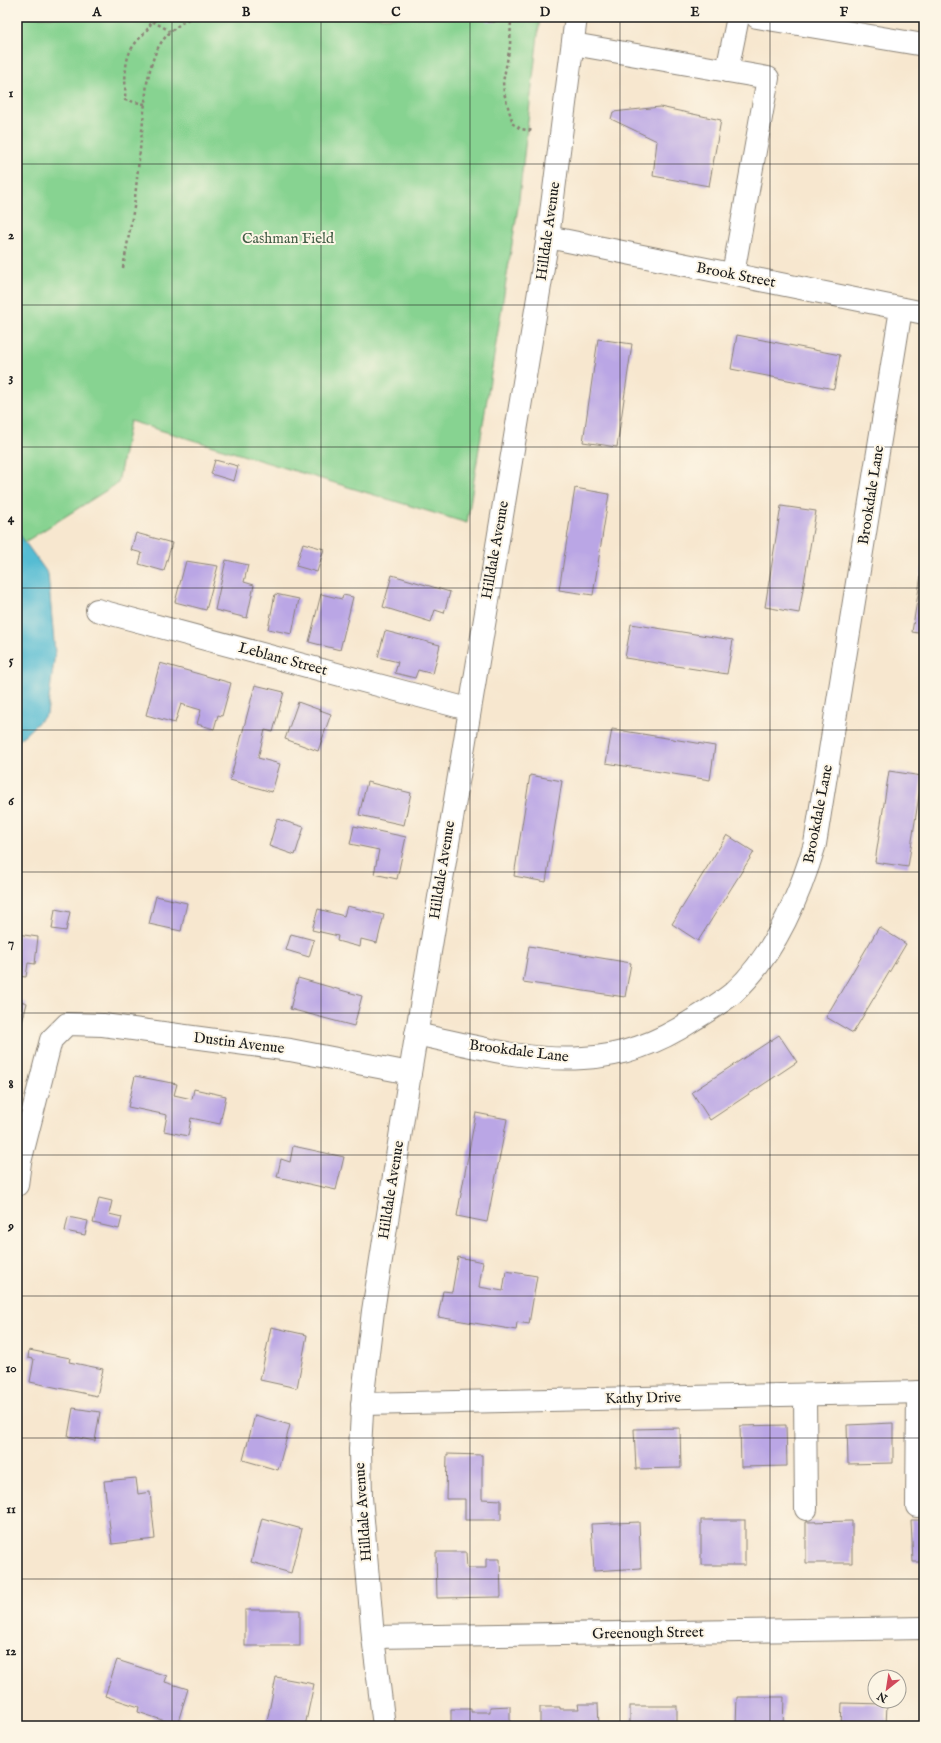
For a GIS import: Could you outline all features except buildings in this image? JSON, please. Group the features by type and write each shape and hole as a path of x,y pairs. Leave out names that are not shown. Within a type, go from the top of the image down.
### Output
{"street":[{"name":"Hilldale Avenue","path":"384,1726 373,1637 361,1497 360,1449 362,1404 373,1311 416,1034 468,709 548,237 576,17"},
{"path":"727,70 738,17"},
{"path":"757,17 924,45"},
{"path":"572,44 768,78 732,274"},
{"name":"Brook Street","path":"548,237 924,313"},
{"name":"Brookdale Lane","path":"416,1034 525,1055 582,1058 610,1056 660,1038 707,1011 732,993 752,972 768,949 785,923 798,895 815,844 901,308"},
{"name":"Leblanc Street","path":"97,610 468,709"},
{"name":"Dustin Avenue","path":"17,1185 22,1155 51,1040 67,1024 102,1025 290,1050 410,1072"},
{"path":"917,1506 921,1392"},
{"name":"Kathy Drive","path":"362,1404 921,1392"},
{"path":"805,1395 806,1509"},
{"name":"Greenough Street","path":"373,1637 924,1628"}],"path":[{"path":"123,268 134,207 150,65 157,47 170,31 192,17"},
{"path":"511,17 510,46 503,82 504,93 513,124 521,129 534,131"},
{"path":"145,104 125,100 126,67 128,56 131,49 149,29 152,21 170,31"}],"green space":[{"name":"Cashman Field","path":"17,17 540,17 518,207 467,523 130,421 118,483 17,547"}],"water":[{"path":"17,531 48,574 55,653 47,714 17,742"}]}
